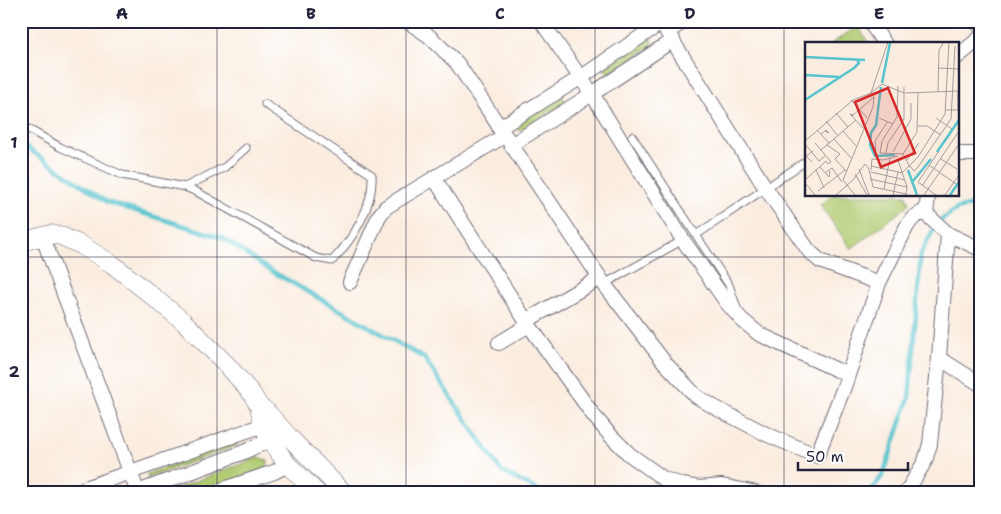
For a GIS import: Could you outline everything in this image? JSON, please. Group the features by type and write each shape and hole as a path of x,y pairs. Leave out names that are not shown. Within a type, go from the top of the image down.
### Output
{"street":[{"path":"407,21 429,36 457,63 602,281 665,363 696,396 736,420 817,456 844,387 879,283 907,226 921,213 927,215 948,234 980,249"},
{"path":"541,21 689,238 721,295 740,318 754,331 772,341 837,370 848,372"},
{"path":"505,136 580,78 666,29 688,21"},
{"path":"869,21 884,42"},
{"path":"976,21 980,26"},
{"path":"350,282 379,216 386,207 505,136 592,94 666,29"},
{"path":"666,29 765,187 809,251 820,261 879,283"},
{"path":"958,56 980,38"},
{"path":"958,154 980,154"},
{"path":"434,178 527,323 610,436 629,454 664,479 699,488 722,486 757,493"},
{"path":"927,215 928,196"},
{"path":"21,242 51,234 81,245 112,264 184,322 228,366 252,394 273,430 288,465 316,493"},
{"path":"906,493 925,460 930,444 939,358 948,234"},
{"path":"42,235 137,492 273,430"},
{"path":"499,343 527,323 602,281"},
{"path":"939,358 980,384"},
{"path":"71,493 237,433 273,430 344,493"},
{"path":"212,493 274,472 288,465"}],"lane":[{"path":"21,125 60,147 122,175 185,187 197,192 316,258 332,261 344,249 360,222 373,187 372,175 265,104"},
{"path":"632,136 689,238"},
{"path":"185,187 225,167 246,148"},
{"path":"602,281 689,238 805,162"}],"green space":[{"path":"858,26 868,42 834,42"},
{"path":"650,38 654,45 608,74 604,68"},
{"path":"562,96 566,102 519,131 516,125"},
{"path":"832,196 906,196 909,205 851,249 820,205"},
{"path":"235,441 237,445 148,478 147,474"},
{"path":"260,457 268,461 267,468 264,470 198,493 164,493"}],"waterway":[{"path":"21,144 107,202 223,238 268,269 424,358 502,472 544,493"},
{"path":"869,493 883,475 909,398 921,253 937,223 957,209 980,203"}]}
